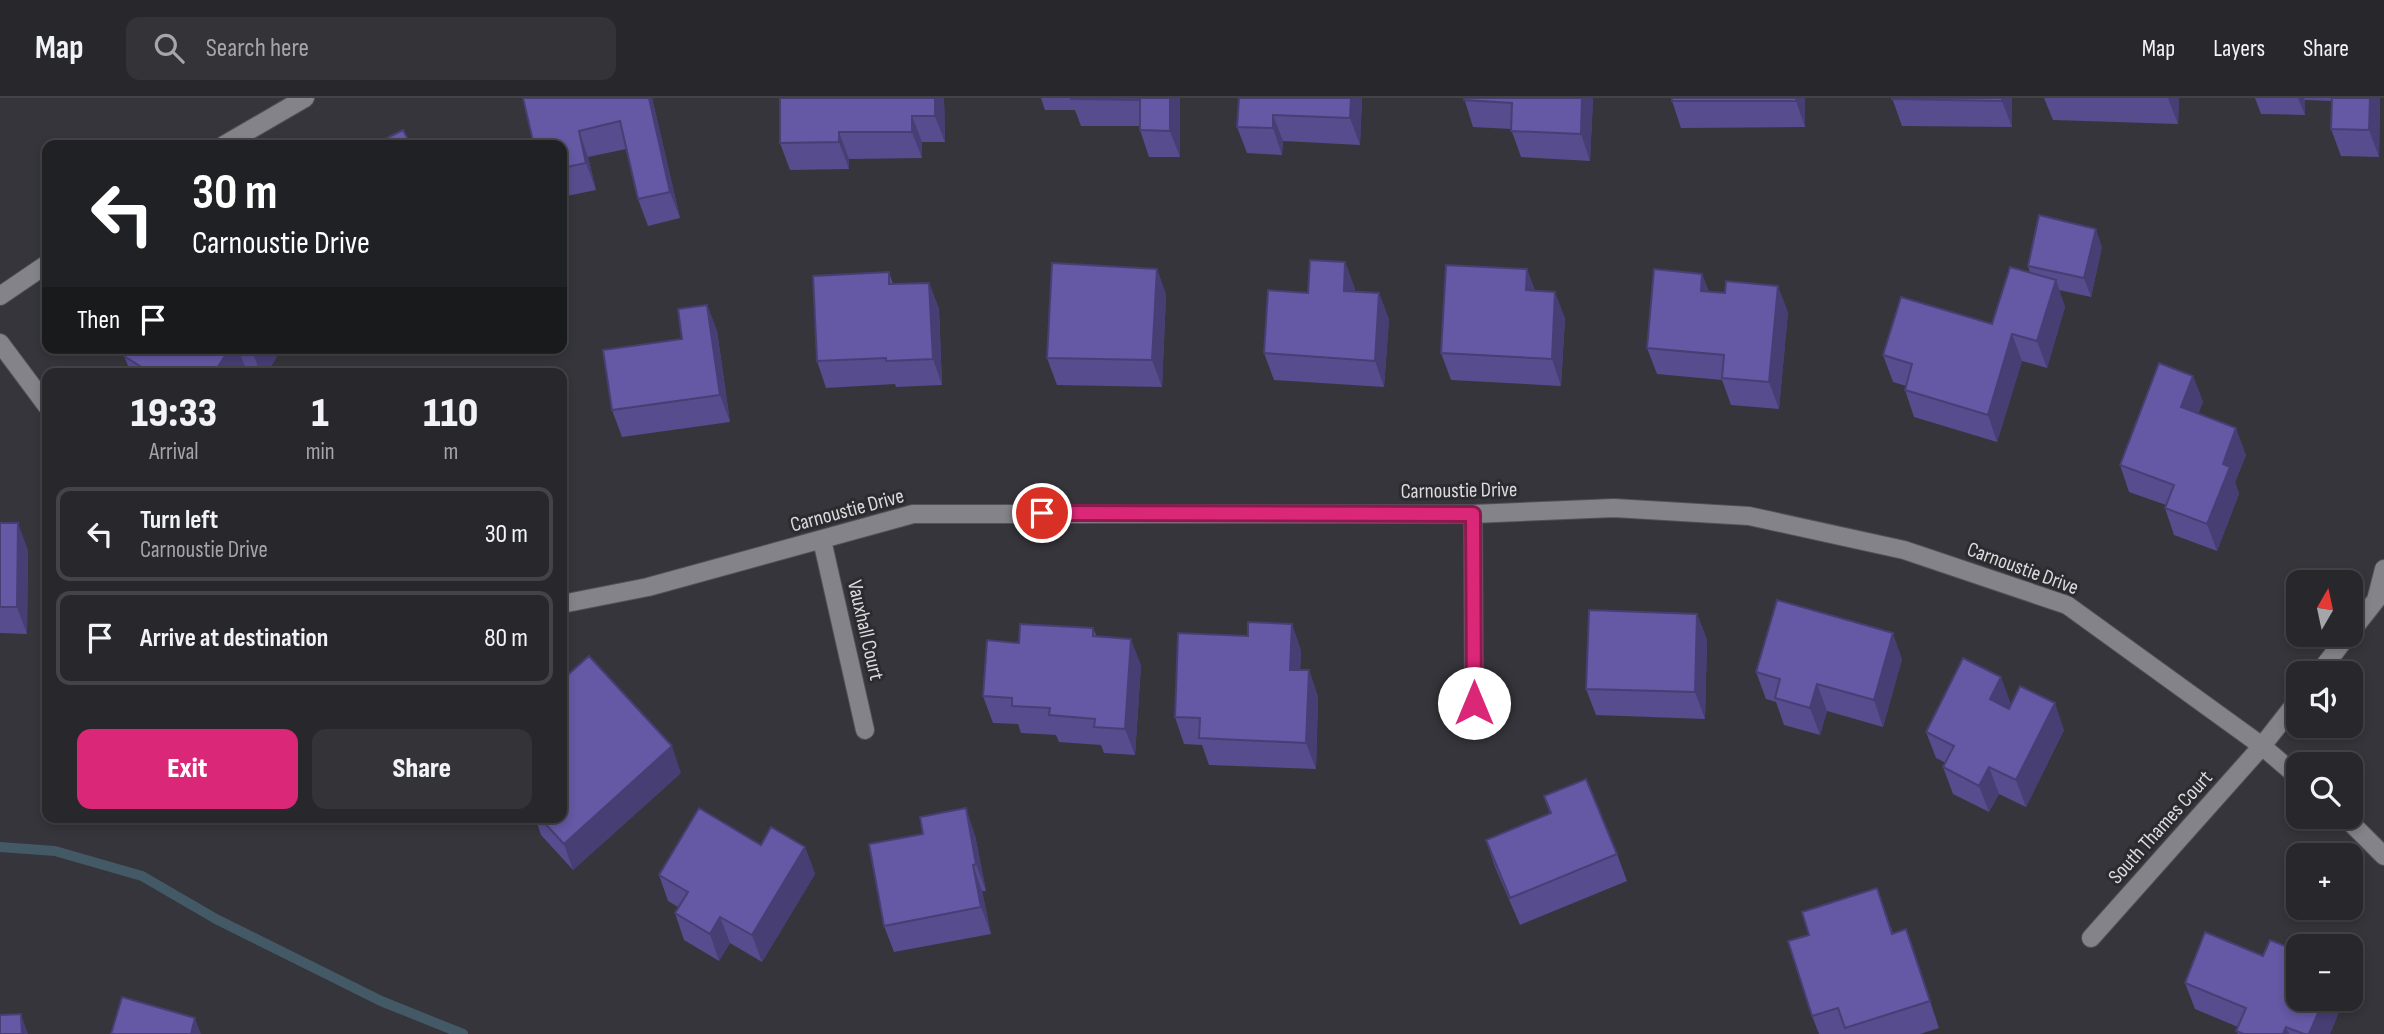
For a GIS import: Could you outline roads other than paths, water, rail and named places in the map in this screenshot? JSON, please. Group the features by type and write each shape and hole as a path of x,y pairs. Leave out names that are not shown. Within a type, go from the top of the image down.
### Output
{"street":[{"path":"233,140 305,98"},
{"path":"0,296 42,267"},
{"path":"0,343 42,399"},
{"name":"Carnoustie Drive","path":"567,603 648,587 913,514 1473,514 1614,508 1749,516 1904,550 2067,605 2286,766"},
{"path":"1473,514 1474,703"},
{"name":"Vauxhall Court","path":"822,540 865,730"},
{"path":"2363,616 2376,600 2384,569"},
{"name":"South Thames Court","path":"2091,938 2262,746 2286,715"},
{"path":"2357,829 2384,856"}],"waterway":[{"path":"0,847 55,851 142,876 216,919 381,1001 463,1034"}]}
